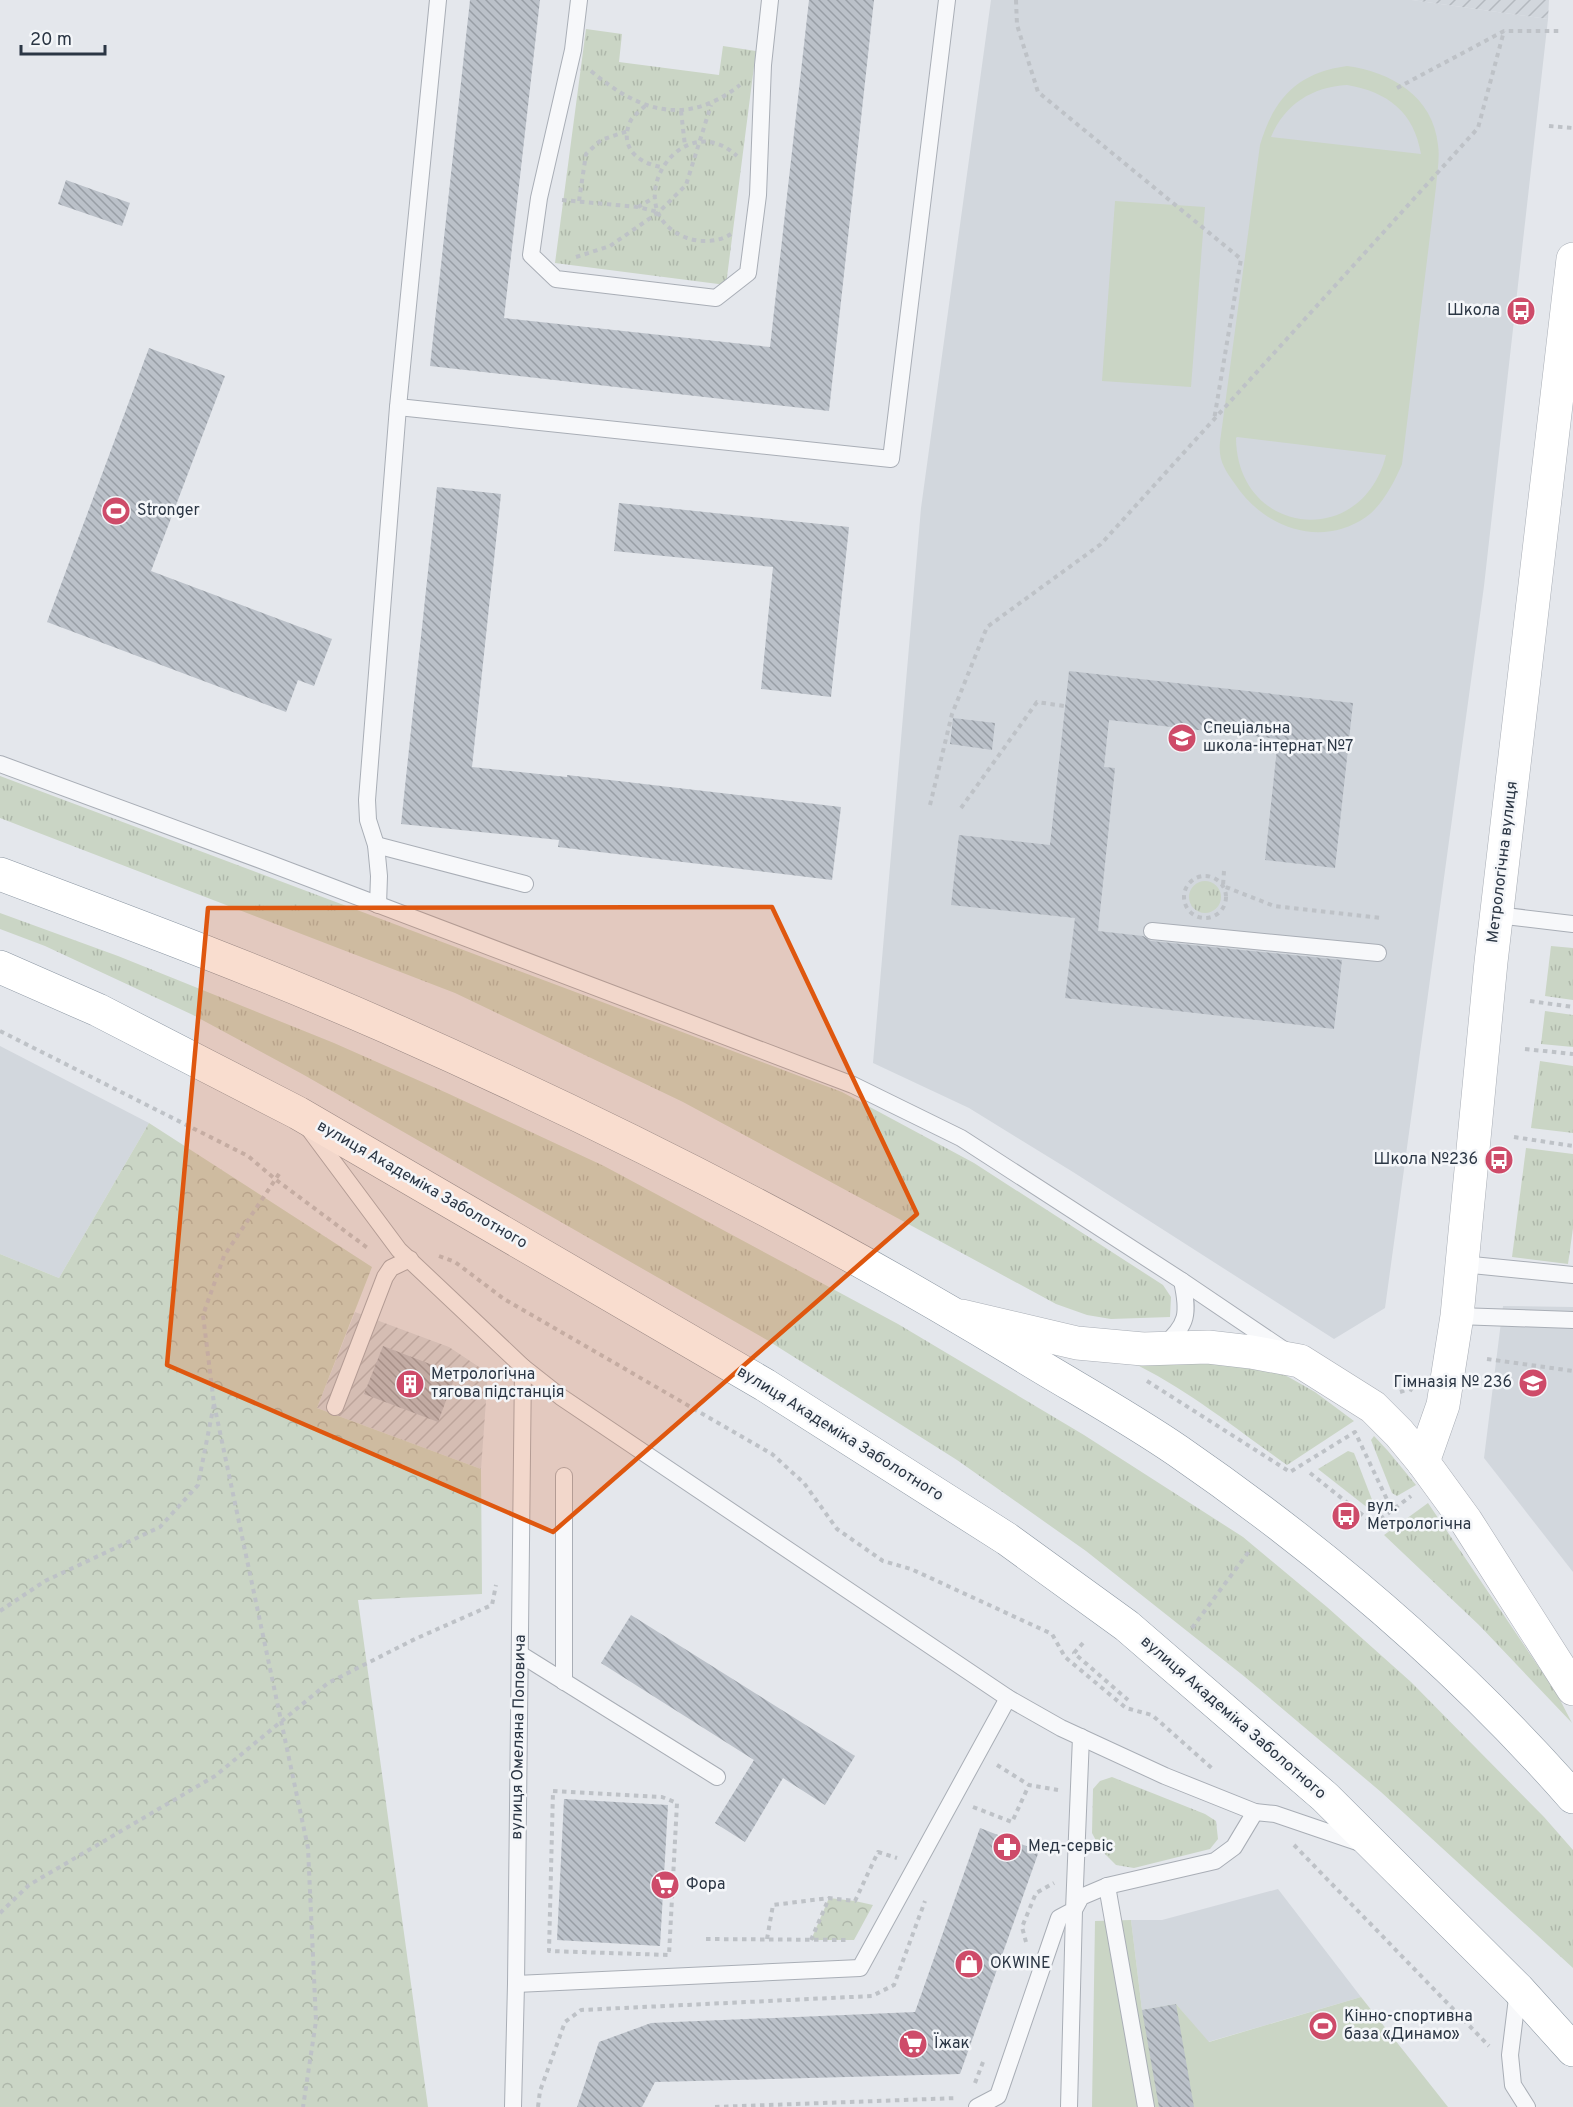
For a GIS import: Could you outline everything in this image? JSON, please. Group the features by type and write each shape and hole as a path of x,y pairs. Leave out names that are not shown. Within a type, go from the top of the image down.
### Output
{"main road":[{"name":"Метрологічна вулиця","path":"1420,1477 1443,1405 1457,1316 1497,915 1573,259"},
{"path":"0,874 221,958 384,1026 537,1095 749,1199 956,1315 1174,1448 1330,1563 1435,1654 1536,1756 1573,1797"},
{"name":"вулиця Академіка Заболотного","path":"0,967 98,1010 298,1113 765,1385 1007,1539 1127,1626 1325,1797 1518,1989 1573,2050"},
{"path":"956,1315 1077,1343 1107,1347 1208,1347 1300,1361 1373,1407 1399,1433 1420,1477 1466,1521 1573,1689"}],"lane":[{"path":"378,905 379,876 376,845 368,820 367,800 398,407 438,0"},
{"path":"579,0 573,50 539,198 531,255 556,279 716,298 748,273 757,203 763,65 770,0"},
{"path":"398,407 891,459 947,0"},
{"path":"0,764 853,1085 961,1138 1182,1281 1300,1361"},
{"path":"376,845 525,884"},
{"path":"1497,915 1573,924"},
{"path":"1152,931 1378,952"},
{"path":"298,1113 404,1255 523,1367 561,1396 1008,1698 1081,1737 1165,1776 1259,1812 1275,1814 1379,1849"},
{"path":"335,1407 385,1277 404,1255"},
{"path":"1462,1264 1573,1275"},
{"path":"1161,1348 1176,1335 1185,1322 1187,1302 1182,1281"},
{"path":"1457,1316 1573,1320"},
{"name":"вулиця Омеляна Поповича","path":"513,2107 523,1367"},
{"path":"564,1476 564,1682"},
{"path":"1525,1614 1573,1658"},
{"path":"520,1654 717,1777"},
{"path":"516,1984 860,1968 1008,1698"},
{"path":"1069,2107 1081,1737"},
{"path":"976,2107 998,2096 1059,1918 1074,1910 1081,1897 1107,1886 1215,1861 1233,1847 1259,1812"},
{"path":"1107,1886 1146,2107"},
{"path":"1518,1989 1510,2055 1513,2085 1527,2107"}],"path":[{"path":"1016,0 1017,25 1038,92 1241,259 1214,421"},
{"path":"930,805 952,714 987,627 1101,544 1478,128 1504,31"},
{"path":"1397,88 1504,31 1559,31"},
{"path":"573,50 585,66 612,88 645,106 681,111 711,105 738,87 763,65"},
{"path":"544,267 610,246 659,212 687,185 711,105"},
{"path":"645,106 632,118 628,131 629,148 636,159 661,167"},
{"path":"681,111 685,146"},
{"path":"1549,126 1573,128"},
{"path":"579,201 586,154 601,140 628,131"},
{"path":"700,142 716,144 730,149 743,161 757,203 728,236 712,241 695,241 680,235 668,225 659,212 655,197 656,182 661,167 672,154 685,146 700,142"},
{"path":"638,207 655,197"},
{"path":"539,198 638,207 659,212"},
{"path":"961,808 1037,702 1064,706"},
{"path":"1224,871 1223,886 1226,895 1225,904 1220,912 1212,917 1202,918 1193,915 1186,908 1185,890 1190,882 1198,877 1207,876 1217,879 1223,886 1274,906 1382,918"},
{"path":"1530,1001 1573,1007"},
{"path":"0,1031 248,1156 366,1248 404,1255 441,1256 454,1262 504,1299 772,1454 804,1483 837,1529 883,1561 911,1569 1052,1634 1065,1657 1126,1707 1152,1715 1220,1775"},
{"path":"1525,1049 1573,1054"},
{"path":"1514,1137 1573,1146"},
{"path":"280,1171 224,1256 203,1315 213,1404 308,1848 316,2021 303,2107"},
{"path":"1487,1359 1573,1371"},
{"path":"1138,1375 1290,1472 1355,1432 1392,1510"},
{"path":"0,1611 45,1581 160,1527 198,1485 213,1404"},
{"path":"1310,1473 1374,1524 1392,1510 1420,1477"},
{"path":"1192,1628 1250,1550"},
{"path":"0,1913 29,1885 215,1776 328,1683 415,1639 492,1605 497,1583"},
{"path":"1083,1643 1074,1653 1128,1700"},
{"path":"997,1765 1029,1785 1062,1790"},
{"path":"973,1807 1011,1822 1029,1785"},
{"path":"553,1791 662,1797 677,1803 669,1955 549,1951 553,1791"},
{"path":"1259,1812 1512,2069"},
{"path":"893,1868 904,1848"},
{"path":"767,1939 773,1905 829,1898 855,1900 878,1852 898,1859"},
{"path":"1027,1946 1022,1927 1036,1893 1058,1881"},
{"path":"811,1940 829,1898"},
{"path":"706,1939 854,1940"},
{"path":"973,2089 986,2056"},
{"path":"715,2107 962,2097"}],"highlighted area":[{"path":"772,907 917,1214 553,1532 167,1365 208,908"}],"shaded area":[{"name":"Спеціальна школа-інтернат №7","path":"991,0 1412,0 1548,19 1484,586 1385,1308 1334,1339 969,1108 873,1063 921,508"},
{"path":"1412,0 1549,0 1548,19"},
{"path":"0,1046 149,1123 59,1278 0,1254"},
{"name":"Гімназія № 236","path":"1503,1306 1573,1307 1573,1572 1484,1458"},
{"path":"355,1312 449,1347 488,1373 481,1469 317,1408"},
{"path":"1278,1889 1361,1997 1208,2042 1176,2004 1142,2010 1131,1920 1162,1920"}],"green space":[{"path":"586,29 622,34 619,62 719,75 723,46 756,51 726,285 555,263"},
{"path":"1347,66 1363,69 1379,74 1407,89 1428,113 1438,145 1439,160 1402,464 1383,500 1366,517 1348,527 1312,532 1294,529 1277,522 1247,499 1225,469 1221,460 1220,442 1260,145 1272,114 1280,101 1301,82 1329,69","holes":["1347,85 1375,93 1397,106 1412,126 1421,154 1271,137 1284,115 1301,99 1322,89","1237,437 1386,455 1373,486 1353,507 1328,518 1302,519 1278,512 1256,496 1242,471"]},
{"path":"1115,201 1205,207 1191,387 1102,381"},
{"path":"0,776 842,1092 974,1163 1163,1285 1171,1297 1170,1317 1111,1319 1087,1315 1056,1304 683,1102 455,993 0,818"},
{"path":"1205,881 1216,886 1221,897 1216,908 1205,913 1194,908 1189,897 1194,886"},
{"path":"0,913 118,956 334,1043 604,1166 898,1324 1084,1435 1243,1537 1327,1607 1411,1682 1544,1817 1573,1850 1573,1968 1381,1792 1245,1677 1086,1551 957,1460 767,1340 304,1075 193,1015 45,946 0,929"},
{"path":"1551,946 1573,948 1573,1000 1545,996"},
{"path":"1545,1011 1573,1015 1573,1047 1541,1044"},
{"path":"1540,1061 1573,1066 1573,1133 1531,1128"},
{"path":"149,1123 372,1267 317,1408 481,1469 482,1594 358,1600 428,2107 0,2107 0,1254 59,1278"},
{"path":"1526,1148 1573,1154 1573,1228 1568,1264 1512,1257"},
{"path":"1207,1360 1285,1375 1315,1392 1354,1421 1287,1465 1191,1396 1129,1361"},
{"path":"1374,1436 1416,1485 1397,1496 1392,1493 1371,1440"},
{"path":"1348,1451 1354,1453 1376,1510 1373,1512 1318,1469"},
{"path":"1428,1503 1557,1694 1572,1723 1480,1626 1384,1535"},
{"path":"1112,1777 1205,1814 1216,1821 1218,1839 1210,1849 1134,1868 1116,1865 1101,1850 1092,1833 1093,1789 1100,1781"},
{"path":"829,1898 873,1905 854,1940 811,1940"},
{"name":"Кінно-спортивна база «Динамо»","path":"1131,1920 1142,2010 1176,2004 1209,2042 1361,1997 1448,2107 1092,2107 1095,1921"}],"building":[{"path":"470,0 540,0 504,318 770,347 809,0 874,0 829,411 430,366"},
{"path":"66,180 130,203 122,226 58,204"},
{"path":"149,348 225,376 151,571 332,639 314,686 298,680 286,712 47,622"},
{"path":"437,487 501,494 472,767 567,777 567,775 841,807 832,880 558,847 559,840 401,824"},
{"path":"619,503 849,527 831,697 761,689 773,567 614,551"},
{"path":"1069,671 1353,703 1335,868 1265,860 1278,739 1109,720 1104,767 1115,768 1098,931 1143,936 1151,941 1342,960 1334,1029 1065,998 1075,918 951,905 959,835 1050,845"},
{"path":"953,718 995,723 992,750 950,744"},
{"name":"Метрологічна тягова підстанція","path":"383,1346 456,1374 438,1422 364,1394"},
{"path":"631,1615 855,1756 825,1805 783,1778 745,1842 715,1823 754,1760 601,1663"},
{"path":"564,1799 668,1805 660,1946 557,1940"},
{"path":"980,1828 1039,1851 960,2074 655,2082 642,2107 577,2107 599,2042 651,2023 915,2012"},
{"path":"1176,2004 1194,2107 1159,2107 1142,2010"}],"place":[{"name":"Школа","path":"1521,311"},
{"name":"Stronger","path":"116,511"},
{"name":"Спеціальна школа-інтернат №7","path":"1182,738"},
{"name":"Школа №236","path":"1499,1160"},
{"name":"Гімназія № 236","path":"1533,1383"},
{"name":"Метрологічна тягова підстанція","path":"410,1384"},
{"name":"вул. Метрологічна","path":"1346,1516"},
{"name":"Мед-сервіс","path":"1007,1847"},
{"name":"Фора","path":"665,1885"},
{"name":"OKWINE","path":"969,1964"},
{"name":"Кінно-спортивна база «Динамо»","path":"1323,2026"},
{"name":"Їжак","path":"913,2044"}]}
